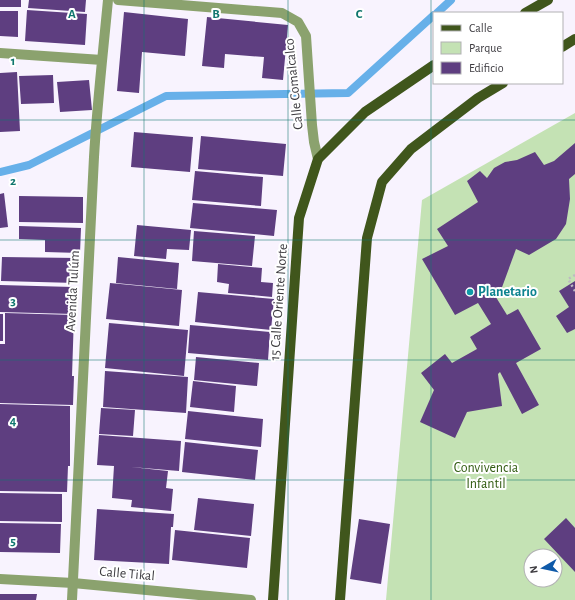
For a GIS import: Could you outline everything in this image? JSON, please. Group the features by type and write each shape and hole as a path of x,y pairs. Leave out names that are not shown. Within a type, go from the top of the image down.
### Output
{"main road":[{"path":"527,12 548,0"},
{"path":"563,46 575,39"},
{"name":"15 Calle Oriente Norte","path":"273,600 299,218 318,159 365,112 433,66"},
{"path":"340,600 367,238 382,182 411,149 478,98 501,84"}],"street":[{"name":"Avenida Tulúm","path":"72,600 97,103 108,0"},
{"name":"Calle Comalcalco","path":"118,0 282,13 298,22 306,36 312,124 318,159"},
{"path":"0,53 102,60"},
{"name":"Calle Tikal","path":"0,579 73,583 251,600"}],"path":[{"path":"575,275 568,279 575,291"}],"green space":[{"name":"Convivencia Infantil","path":"575,113 575,600 386,600 422,200"}],"building":[{"path":"0,0 21,0 21,7 0,7"},
{"path":"29,0 86,0 85,12 28,8"},
{"path":"27,10 87,14 85,45 25,41"},
{"path":"0,11 18,11 18,37 0,36"},
{"path":"124,12 188,19 185,56 142,52 139,93 117,91"},
{"path":"207,17 288,25 283,80 262,78 264,57 225,54 224,68 202,66"},
{"path":"17,72 20,131 0,132 0,73"},
{"path":"53,75 54,103 21,104 19,76"},
{"path":"89,80 92,110 60,112 57,82"},
{"path":"134,132 193,137 190,172 131,167"},
{"path":"201,136 286,144 283,176 198,169"},
{"name":"Planetario","path":"575,143 575,174 569,179 570,199 566,224 556,239 529,255 516,249 501,290 494,294 507,315 518,309 541,349 516,363 539,405 522,414 500,372 498,374 502,406 467,412 455,438 420,422 434,390 421,373 445,354 452,363 477,349 470,337 491,324 478,303 455,315 422,259 448,246 437,229 478,202 467,181 480,171 487,178 494,168 505,162 517,160 535,152 544,165 554,161"},
{"path":"195,171 263,177 261,206 192,200"},
{"path":"4,193 8,227 0,228 0,194"},
{"path":"19,196 83,197 83,223 19,222"},
{"path":"193,203 277,210 274,236 190,228"},
{"path":"137,225 191,230 189,250 167,249 166,259 134,256"},
{"path":"19,226 81,228 80,253 45,252 45,240 19,239"},
{"path":"194,231 255,236 252,266 192,261"},
{"path":"2,257 77,258 76,283 1,281"},
{"path":"118,257 179,263 177,289 116,283"},
{"path":"218,264 262,268 261,282 273,283 272,297 228,293 229,284 217,282"},
{"path":"575,281 575,329 567,333 556,316 569,307 559,291"},
{"path":"110,283 182,290 179,326 106,319"},
{"path":"0,285 73,287 73,314 0,312"},
{"path":"198,292 274,299 271,330 195,322"},
{"path":"5,313 74,315 72,376 74,376 73,405 0,403 0,344 5,344"},
{"path":"0,314 3,314 3,341 0,341"},
{"path":"109,323 188,330 184,376 105,368"},
{"path":"190,325 270,332 268,360 188,353"},
{"path":"196,357 259,363 257,386 194,380"},
{"path":"105,371 188,377 186,413 103,407"},
{"path":"193,381 236,386 234,412 190,407"},
{"path":"0,404 70,406 70,466 68,466 67,492 0,491"},
{"path":"101,408 135,410 133,436 99,434"},
{"path":"188,411 263,419 261,447 185,439"},
{"path":"99,435 181,441 179,471 131,467 168,471 166,488 173,489 171,511 131,507 132,500 112,498 114,466 97,465"},
{"path":"185,442 258,450 255,480 182,472"},
{"path":"0,493 62,494 62,522 0,521"},
{"path":"198,498 254,504 251,536 194,530"},
{"path":"97,509 174,514 173,527 171,527 169,564 94,560"},
{"path":"566,518 575,528 575,572 563,559 563,548 552,548 544,539"},
{"path":"359,519 390,524 381,584 350,579"},
{"path":"0,523 61,524 60,553 0,552"},
{"path":"175,530 250,538 247,568 172,560"},
{"path":"0,594 37,594 36,600 0,600"}],"waterway":[{"path":"438,12 451,0"},
{"path":"0,172 29,165 166,96 348,93 433,16"}],"place":[{"name":"Planetario","path":"470,292"}]}
